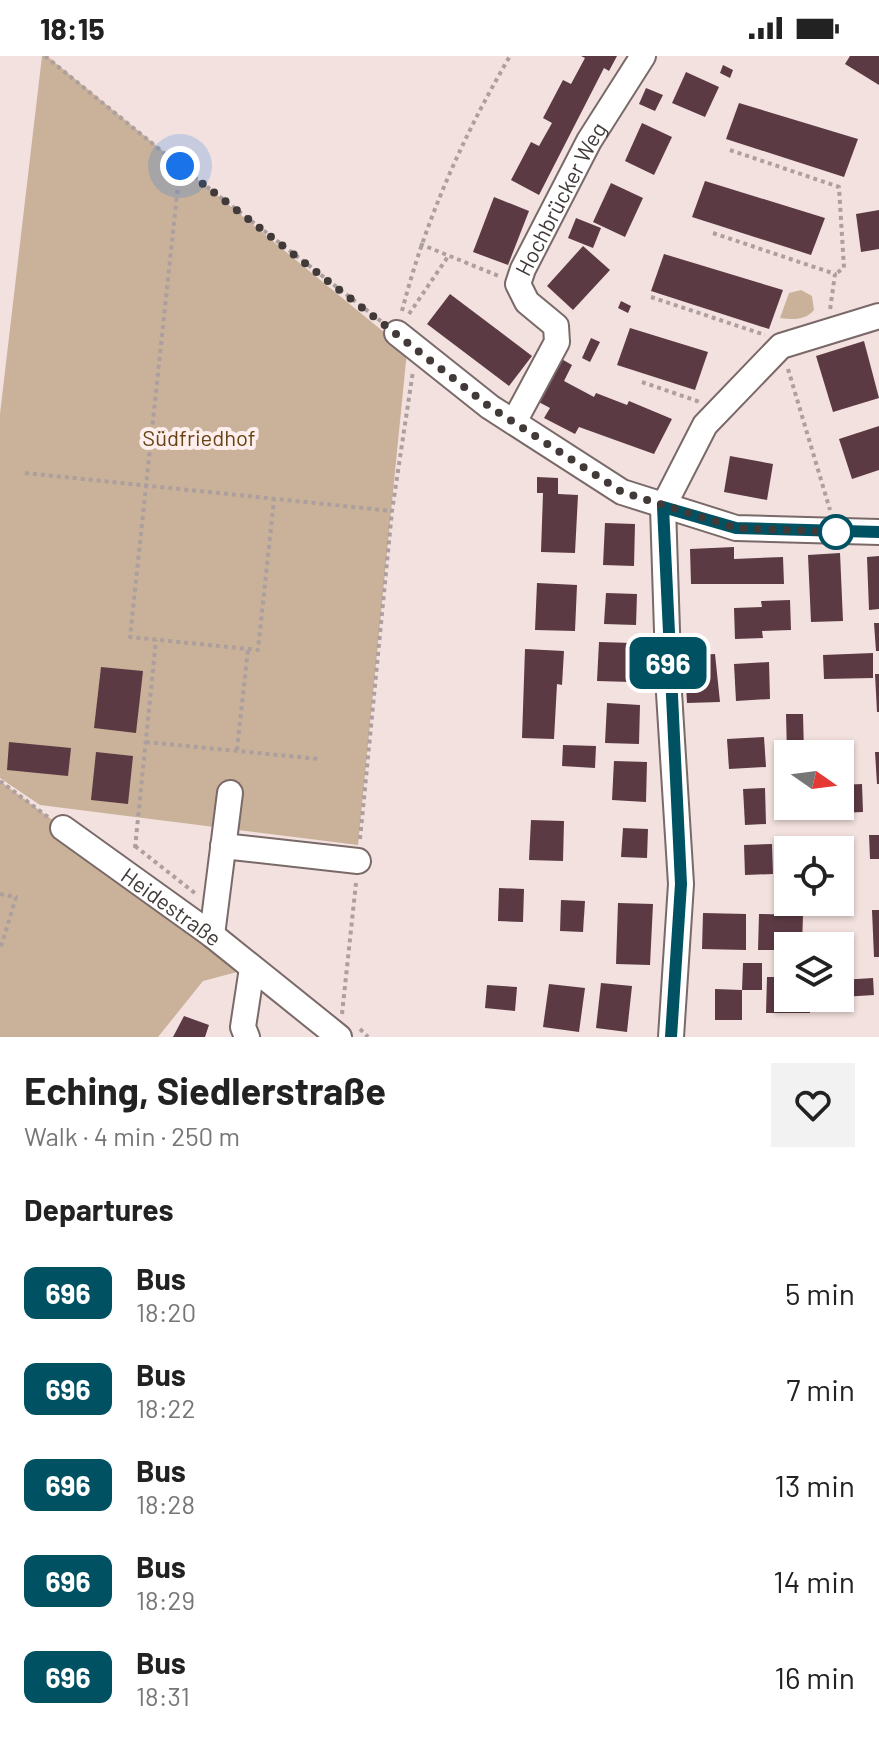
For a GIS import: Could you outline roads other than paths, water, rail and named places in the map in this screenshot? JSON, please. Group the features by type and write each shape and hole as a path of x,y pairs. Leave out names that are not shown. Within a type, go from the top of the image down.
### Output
{"street":[{"name":"Hochbrücker Weg","path":"514,422 557,342 556,326 527,302 518,284 550,211 589,141 643,56"},
{"path":"671,1037 681,884 663,507 705,425 718,408 781,346 879,316"},
{"path":"397,333 514,422 622,492 736,528 879,532"},
{"path":"212,935 230,793"},
{"name":"Heidestraße","path":"63,828 212,935 338,1036"},
{"path":"223,846 358,861"},
{"path":"247,1037 243,1027 252,968"}],"park label":[{"name":"Südfriedhof","path":"199,437"}]}
